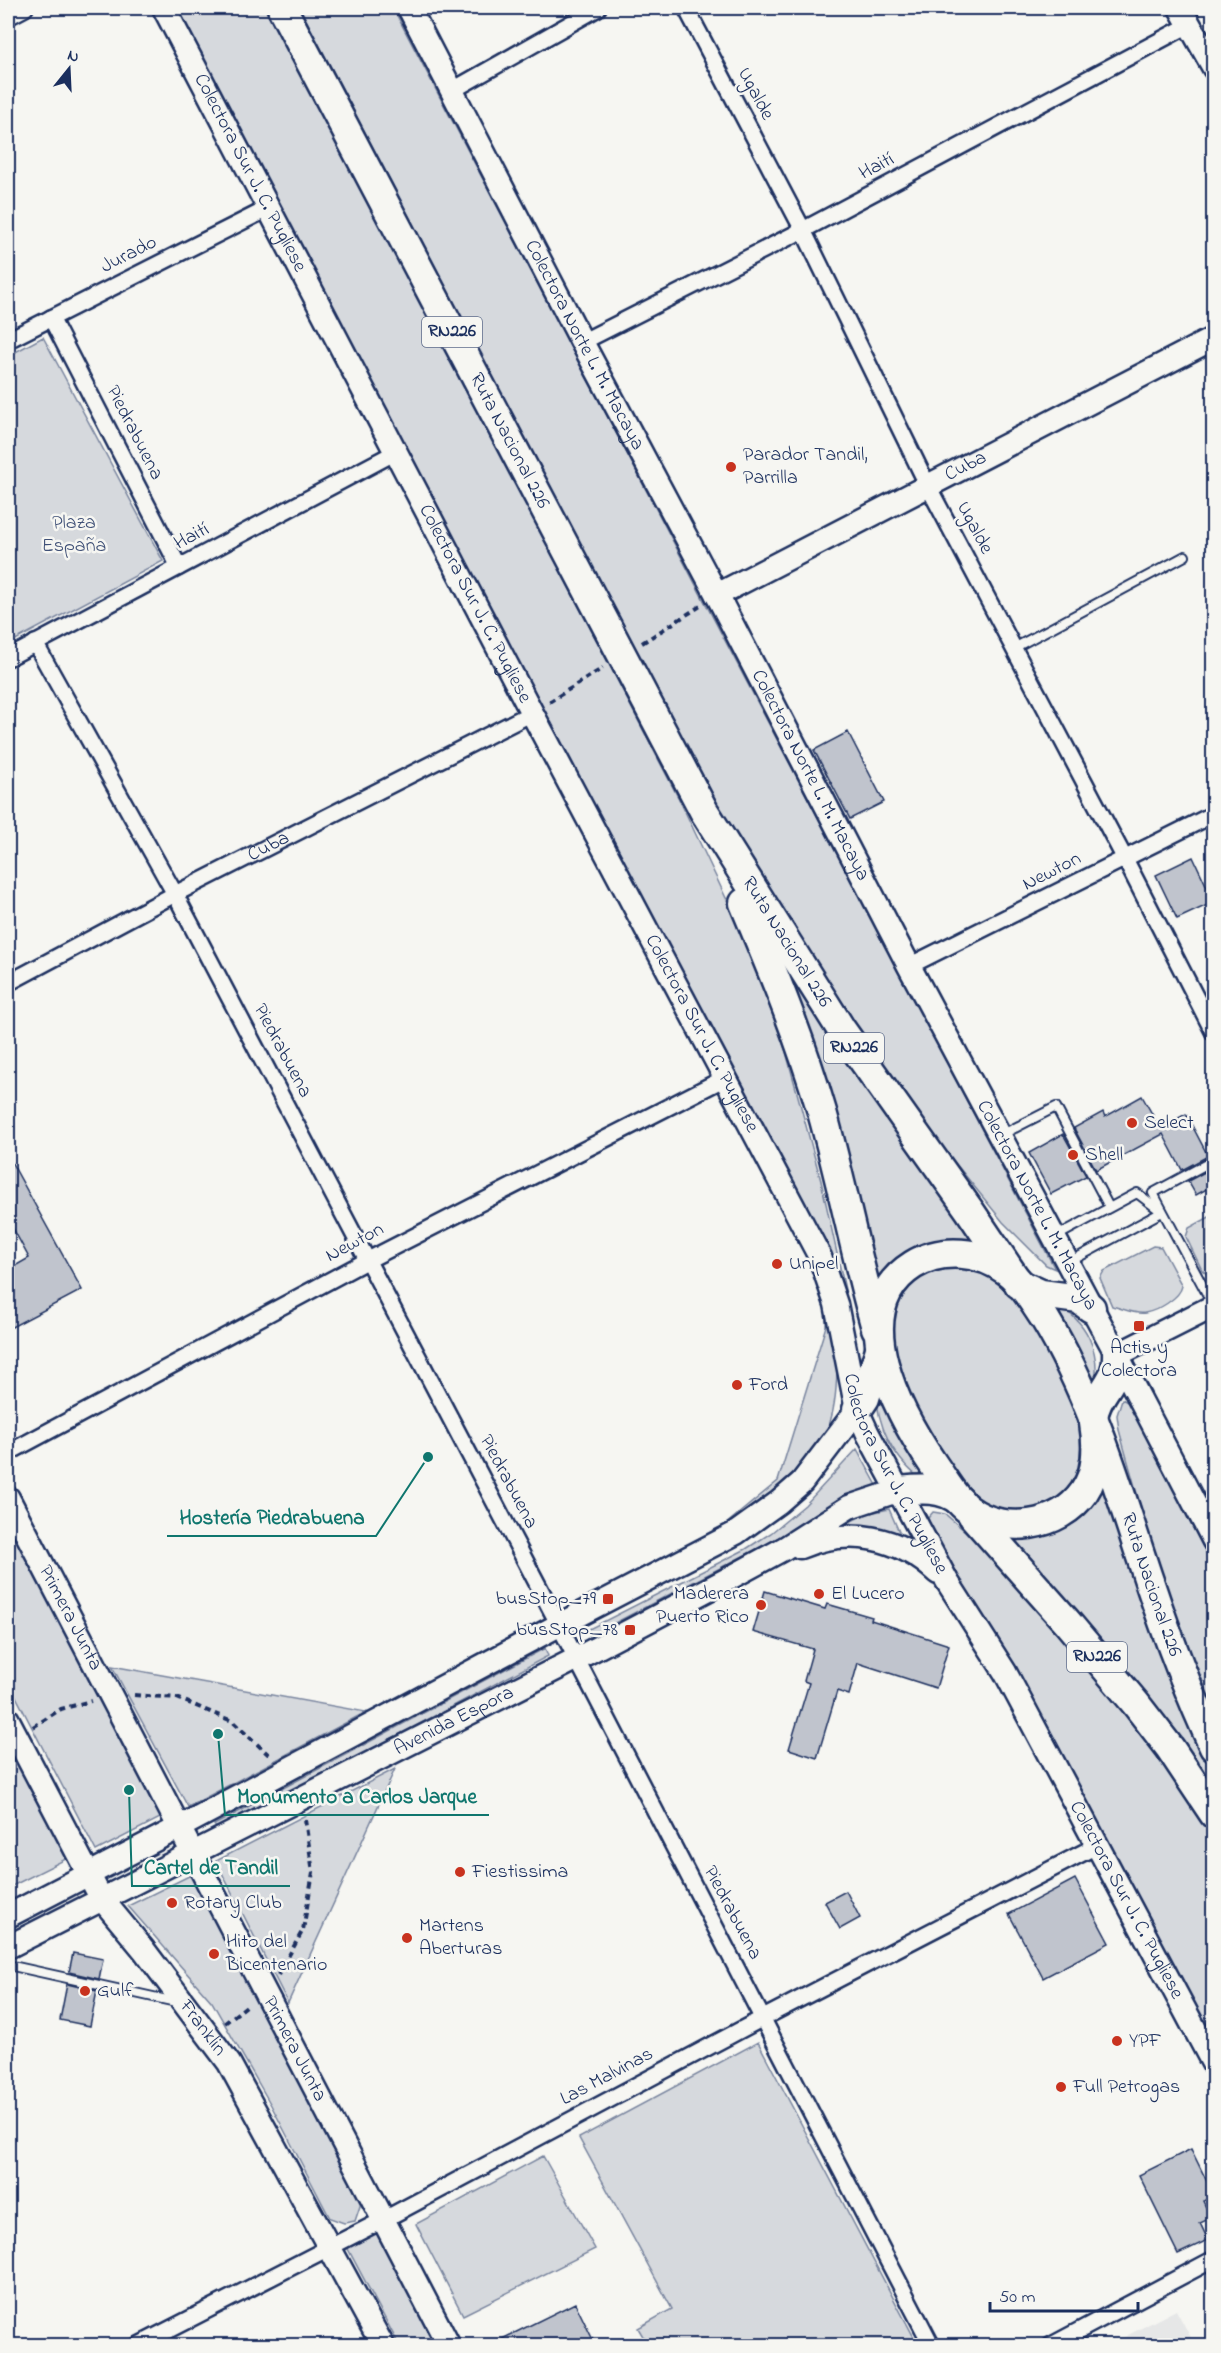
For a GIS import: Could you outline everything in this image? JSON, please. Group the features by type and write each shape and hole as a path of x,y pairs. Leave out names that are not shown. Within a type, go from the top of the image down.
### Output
{"highway":[{"name":"Ruta Nacional 226","path":"282,8 704,810 841,1029 1039,1310 1066,1356 1094,1420 1129,1515 1173,1648 1214,1747"},
{"name":"Ruta Nacional 226","path":"704,810 774,972 809,1070 834,1160 879,1344 891,1386 910,1428 964,1505 1136,1704 1170,1748 1214,1814"},
{"name":"Ruta Nacional 226","path":"879,1344 881,1312 889,1289 903,1272 922,1260 944,1254 969,1254 995,1263 1017,1281"},
{"path":"1017,1281 1041,1294 1079,1299 1091,1308"},
{"path":"857,1410 865,1398 879,1344"},
{"path":"1094,1420 1098,1400 1118,1367 1117,1355"},
{"name":"Ruta Nacional 226","path":"964,1505 993,1522 1012,1526 1042,1521 1067,1509 1084,1492 1094,1468 1097,1453 1094,1420"},
{"path":"897,1491 938,1490 952,1495 964,1505"}],"main road":[{"name":"Colectora Sur J. C. Pugliese","path":"164,8 820,1257 836,1304 857,1410 897,1491 947,1581 1005,1672 1214,2065"},
{"name":"Colectora Norte L. M. Macaya","path":"409,8 909,966 1214,1541"},
{"path":"1185,16 1214,68"},
{"name":"Cuba","path":"717,595 1214,338"},
{"path":"1117,1355 1213,1306"},
{"name":"Avenida Espora","path":"8,1916 178,1828 559,1624 736,1533 759,1518 802,1482 857,1410"},
{"name":"Avenida Espora","path":"8,1947 100,1898 576,1659 759,1563 849,1507 897,1491"},
{"name":"Primera Junta","path":"8,1498 191,1854 449,2346"},
{"path":"759,1563 826,1538 856,1536 891,1543 907,1550 921,1557 947,1581"},
{"name":"Franklin","path":"8,1720 100,1898 144,1950 229,2063 383,2346"}],"street":[{"path":"8,16 25,8"},
{"path":"453,90 598,8"},
{"name":"Ugalde","path":"686,8 803,230 928,486 1214,1033"},
{"name":"Haití","path":"582,342 803,230 1185,16"},
{"name":"Jurado","path":"8,340 269,208"},
{"name":"Piedrabuena","path":"51,318 179,567"},
{"name":"Haití","path":"8,658 396,452"},
{"name":"Piedrabuena","path":"35,643 175,894 368,1260 932,2346"},
{"name":"Cuba","path":"8,983 175,894 532,712"},
{"name":"Newton","path":"909,966 1214,814"},
{"name":"Newton","path":"8,1453 368,1260 725,1078"},
{"name":"Las Malvinas","path":"137,2346 330,2248 763,2018 1096,1846"},
{"path":"1050,2346 1214,2259"}],"lane":[{"path":"1014,648 1185,556"},
{"path":"999,1136 1056,1107 1109,1207"},
{"path":"1213,1306 1153,1193 1214,1160"},
{"path":"1053,1238 1137,1192 1162,1212"},
{"path":"1066,1263 1162,1212"},
{"path":"8,1965 184,2004"}],"path":[{"path":"532,712 717,595"}],"shaded area":[{"path":"1176,2310 1195,2345 1109,2345"}],"green space":[{"path":"173,8 268,8 680,801 744,936 786,1052 821,1181 846,1294 838,1272 725,1063"},
{"path":"300,8 393,8 1055,1269 1046,1265 1003,1222 943,1148 837,998 718,807"},
{"name":"Plaza España","path":"43,337 163,561 8,644 8,356"},
{"path":"777,946 857,1076 981,1242 948,1241 918,1248 893,1264 873,1291"},
{"path":"1213,1215 1214,1278 1212,1278 1202,1270 1186,1237 1189,1228"},
{"path":"1153,1246 1161,1247 1182,1286 1180,1291 1156,1310 1145,1313 1112,1306 1100,1278 1104,1271"},
{"path":"955,1264 993,1275 1026,1312 1062,1375 1085,1435 1085,1457 1074,1485 1050,1505 1020,1515 980,1503 961,1484 919,1418 897,1363 890,1335 897,1299 922,1275"},
{"path":"1056,1305 1076,1319 1089,1338 1095,1360 1095,1384"},
{"path":"826,1313 835,1336 837,1370 834,1407 825,1433 808,1457 774,1492 754,1508 726,1524 778,1481 826,1326"},
{"path":"876,1384 928,1484 905,1465 889,1441 879,1414"},
{"path":"1122,1399 1129,1403 1213,1566 1213,1721 1160,1575 1119,1430 1117,1415"},
{"path":"857,1449 879,1489 808,1522 590,1636 587,1630 746,1549 771,1533 805,1505"},
{"path":"1108,1478 1194,1727 1213,1774 1213,1796 1007,1540 1051,1534 1071,1525 1088,1510"},
{"path":"889,1509 900,1534 869,1528 838,1528 865,1514"},
{"path":"933,1512 945,1514 985,1548 1038,1605 1162,1757 1213,1835 1213,2054 932,1531 928,1518"},
{"path":"8,1520 162,1817 96,1851 8,1681"},
{"path":"545,1648 548,1656 218,1830 214,1825"},
{"path":"112,1666 366,1712 188,1807"},
{"path":"8,1740 68,1858 8,1888"},
{"path":"395,1769 288,2003 216,1861"},
{"path":"193,1874 362,2200 355,2221 344,2223 330,2218 271,2105 212,2002 128,1906"},
{"path":"758,2042 918,2345 648,2345 638,2328 672,2309 579,2138"},
{"path":"543,2156 595,2249 463,2315 416,2224"},
{"path":"378,2231 439,2345 399,2345 347,2247"}],"building":[{"path":"848,732 884,802 850,819 814,750"},
{"path":"1193,857 1214,902 1177,919 1156,875"},
{"path":"1142,1096 1160,1128 1186,1114 1208,1156 1182,1170 1163,1134 1096,1170 1074,1128 1103,1112 1105,1117"},
{"path":"1063,1134 1086,1176 1051,1194 1029,1153"},
{"path":"8,1156 82,1290 8,1329 8,1270 29,1258 8,1219"},
{"path":"1214,1167 1214,1185 1196,1195 1188,1181"},
{"path":"765,1591 825,1609 827,1604 872,1617 871,1620 949,1645 936,1688 858,1663 849,1695 837,1691 817,1758 789,1749 809,1683 804,1681 813,1649 753,1632"},
{"path":"1075,1879 1109,1943 1043,1978 1009,1914"},
{"path":"846,1891 860,1918 840,1929 825,1902"},
{"path":"73,1953 103,1959 99,1979 69,1972"},
{"path":"67,1984 97,1991 90,2026 60,2020"},
{"path":"1191,2149 1214,2196 1203,2201 1211,2218 1200,2223 1208,2240 1178,2254 1139,2175"},
{"path":"575,2303 596,2346 488,2346"}],"place":[{"name":"Parador Tandil, Parrilla","path":"731,467"},
{"name":"Select","path":"1132,1123"},
{"name":"Shell","path":"1073,1155"},
{"name":"Unipel","path":"777,1264"},
{"name":"Actis y Colectora","path":"1139,1326"},
{"name":"Ford","path":"737,1385"},
{"name":"Hostería Piedrabuena","path":"428,1457"},
{"name":"El Lucero","path":"819,1594"},
{"name":"busStop_79","path":"608,1599"},
{"name":"Maderera Puerto Rico","path":"761,1605"},
{"name":"busStop_78","path":"630,1630"},
{"name":"Monumento a Carlos Jarque","path":"218,1734"},
{"name":"Cartel de Tandil","path":"129,1790"},
{"name":"Fiestissima","path":"460,1872"},
{"name":"Rotary Club","path":"172,1903"},
{"name":"Martens Aberturas","path":"407,1938"},
{"name":"Hito del Bicentenario","path":"214,1954"},
{"name":"Gulf","path":"85,1991"},
{"name":"YPF","path":"1117,2041"},
{"name":"Full Petrogas","path":"1061,2087"}]}
